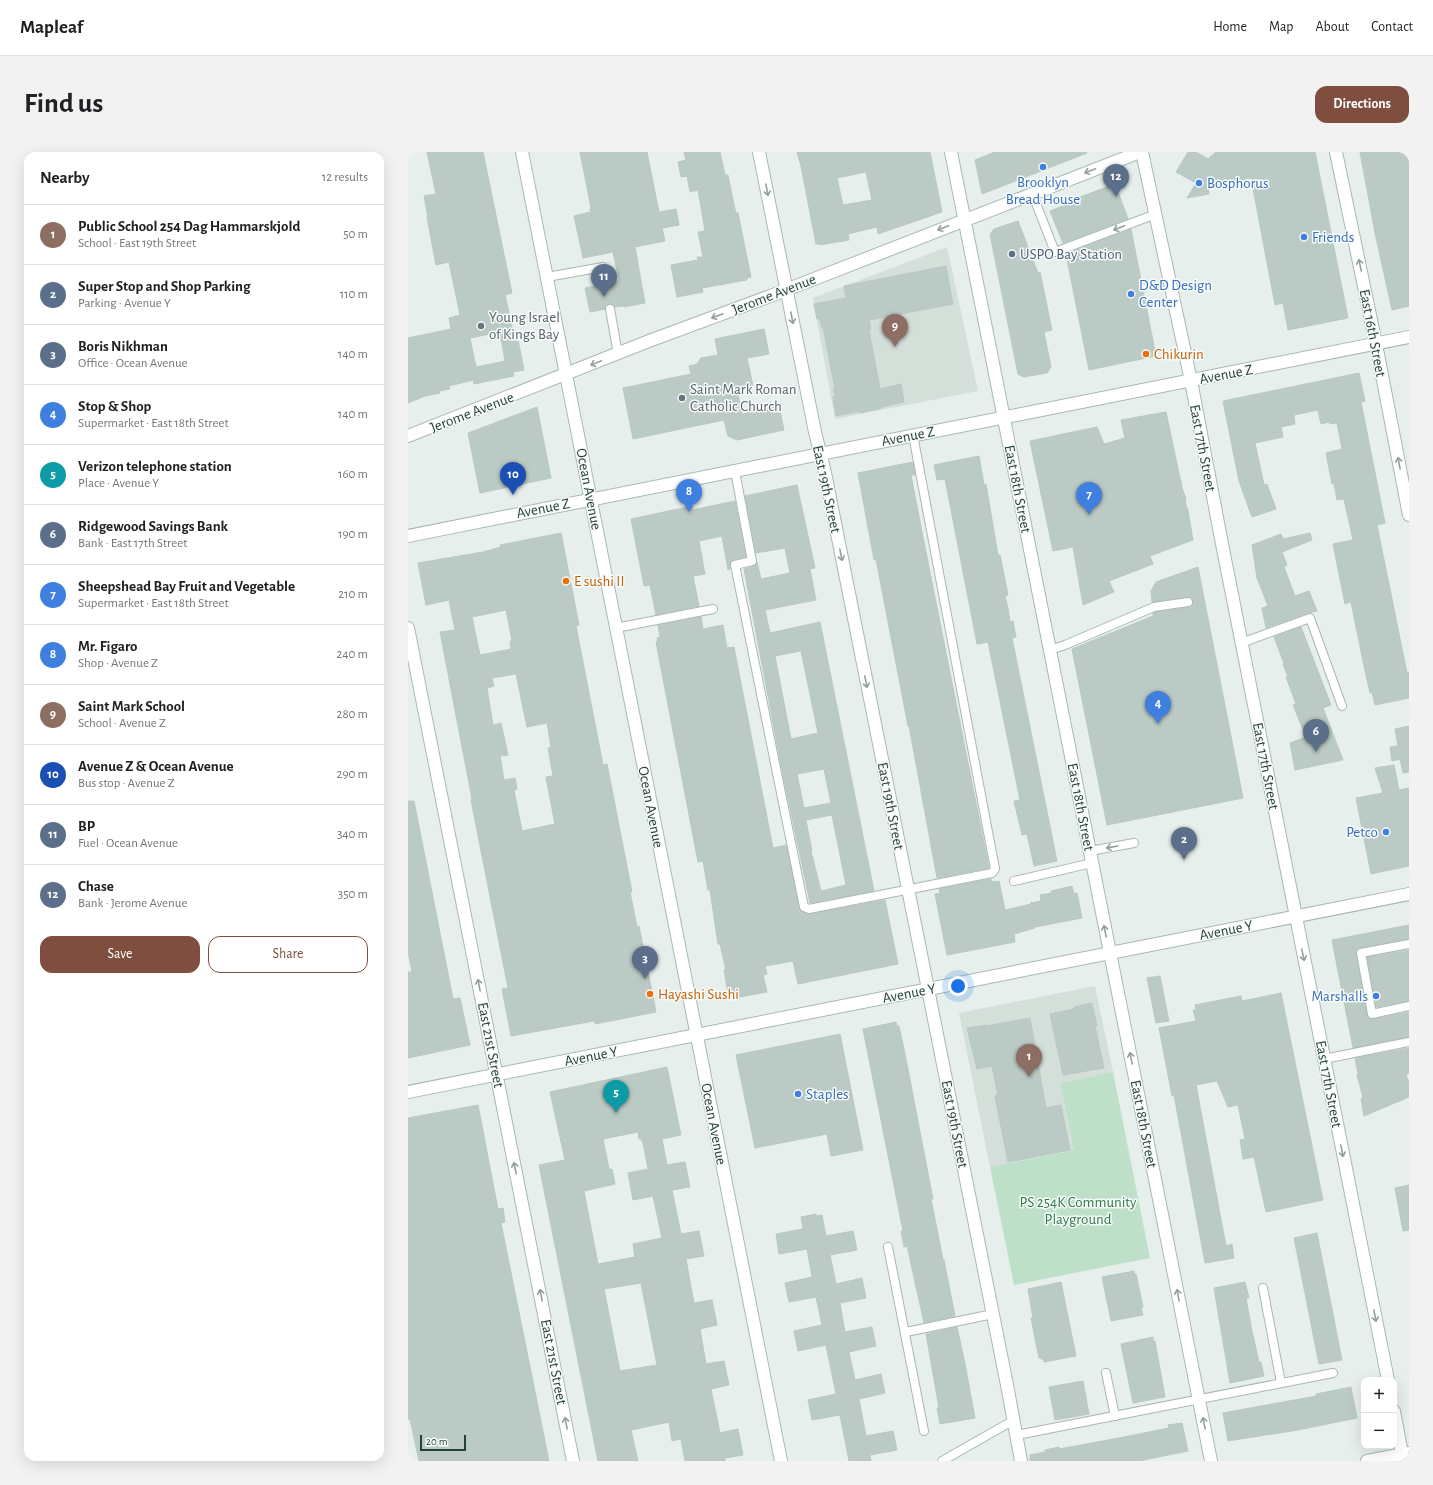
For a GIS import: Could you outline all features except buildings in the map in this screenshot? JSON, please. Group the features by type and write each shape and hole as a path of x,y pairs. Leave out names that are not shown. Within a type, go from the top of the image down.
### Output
{"street":[{"name":"Ocean Avenue","path":"522,152 781,1461"},
{"name":"East 19th Street","path":"759,152 928,989 1021,1461"},
{"name":"East 18th Street","path":"951,152 1211,1461"},
{"name":"Jerome Avenue","path":"408,436 1141,152"},
{"name":"East 17th Street","path":"1141,152 1156,214 1191,381 1241,643 1387,1377"},
{"name":"East 16th Street","path":"1336,152 1376,344 1409,515"},
{"name":"Avenue Z","path":"408,536 1409,337"},
{"name":"East 21st Street","path":"408,628 573,1461"},
{"name":"Avenue Y","path":"408,1092 1409,894"},
{"path":"1368,1461 1406,1456 1395,1413"}],"lane":[{"path":"1032,193 1055,252 1156,214"},
{"path":"546,277 603,266 606,282"},
{"path":"610,309 618,354"},
{"path":"735,471 752,561 736,565 804,907 808,909 908,890 992,873 995,869 913,435"},
{"path":"1050,650 1066,645 1154,607 1188,602"},
{"path":"616,628 713,609"},
{"path":"1241,643 1310,618 1342,706"},
{"path":"1090,851 1134,843"},
{"path":"1014,881 1092,863"},
{"path":"1409,944 1361,953 1372,1014 1409,1006"},
{"path":"1324,1059 1409,1042"},
{"path":"888,1247 906,1332 924,1431"},
{"path":"1263,1288 1281,1383"},
{"path":"906,1332 993,1314"},
{"path":"1106,1373 1115,1416"},
{"path":"1017,1435 1333,1373"},
{"path":"942,1461 1014,1420"}],"shaded area":[{"path":"947,247 978,391 835,419 813,298"},
{"path":"1095,986 1113,1072 1060,1083 1074,1150 990,1167 959,1013"}],"green space":[{"name":"PS 254K Community Playground","path":"1113,1072 1150,1258 1014,1285 990,1167 1074,1150 1060,1083"}],"place":[{"name":"Brooklyn Bread House","path":"1043,167"},
{"name":"Bosphorus","path":"1199,183"},
{"name":"Chase","path":"1116,197"},
{"name":"Friends","path":"1304,237"},
{"name":"USPO Bay Station","path":"1012,254"},
{"name":"D&D Design Center","path":"1131,294"},
{"name":"BP","path":"604,297"},
{"name":"Young Israel of Kings Bay","path":"481,326"},
{"name":"Saint Mark School","path":"895,347"},
{"name":"Chikurin","path":"1146,354"},
{"name":"Saint Mark Roman Catholic Church","path":"682,398"},
{"name":"Avenue Z & Ocean Avenue","path":"513,495"},
{"name":"Mr. Figaro","path":"689,512"},
{"name":"Sheepshead Bay Fruit and Vegetable","path":"1089,515"},
{"name":"E sushi II","path":"566,581"},
{"name":"Stop & Shop","path":"1158,724"},
{"name":"Ridgewood Savings Bank","path":"1316,752"},
{"name":"Petco","path":"1386,832"},
{"name":"Super Stop and Shop Parking","path":"1184,860"},
{"name":"Boris Nikhman","path":"645,979"},
{"name":"Hayashi Sushi","path":"650,994"},
{"name":"Marshalls","path":"1376,996"},
{"name":"Public School 254 Dag Hammarskjold","path":"1029,1077"},
{"name":"Staples","path":"798,1094"},
{"name":"Verizon telephone station","path":"616,1113"}]}
